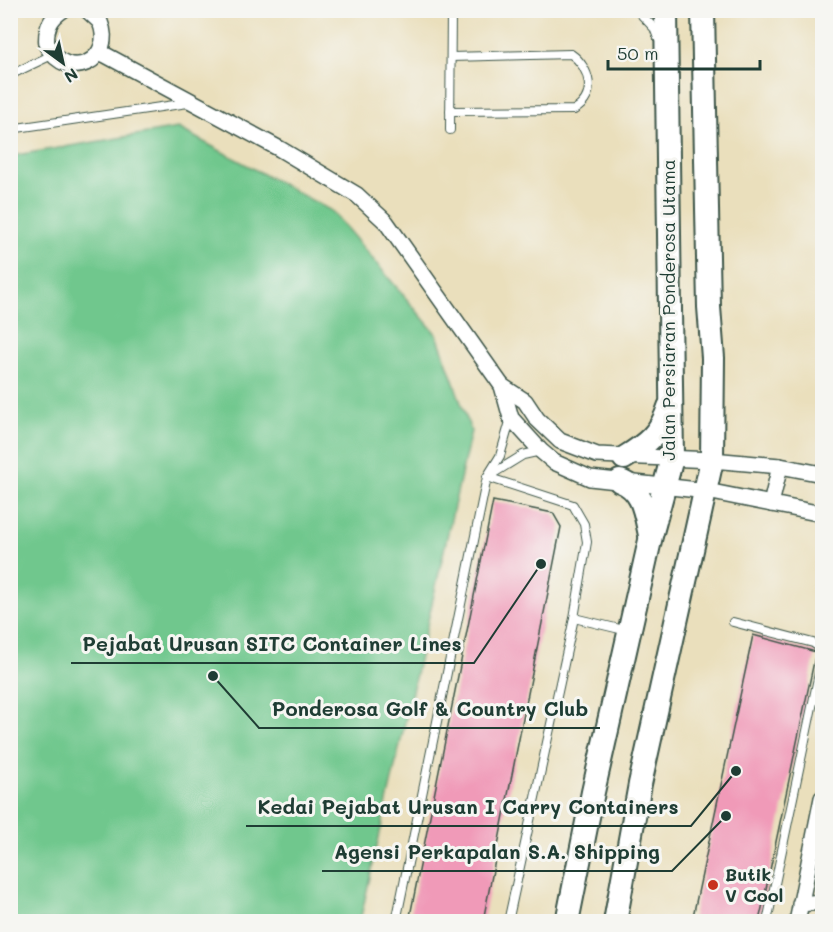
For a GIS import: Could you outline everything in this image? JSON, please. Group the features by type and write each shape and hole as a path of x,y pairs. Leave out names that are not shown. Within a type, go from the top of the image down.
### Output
{"main road":[{"name":"Jalan Persiaran Ponderosa Utama","path":"567,921 651,536 672,458 673,397 666,10"},
{"name":"Jalan Persiaran Ponderosa Utama","path":"615,921 640,784 707,491 712,460 713,358 709,307 703,10"},
{"path":"624,458 649,443 657,434 663,425 673,397"},
{"path":"620,481 632,485 639,494 651,536"}],"street":[{"path":"63,10 53,17 48,26 47,46 59,62 77,66 86,64 100,52 103,44 103,29 96,16 87,10"},
{"path":"100,52 280,148 357,195 386,222 502,386 511,418 541,451 555,462 590,478 707,491 822,514"},
{"path":"502,386 525,401 537,419 560,441 597,455 624,458 712,460 780,466 822,474"},
{"path":"771,504 780,466"},
{"path":"797,921 822,804"},
{"path":"800,904 822,902"}],"lane":[{"path":"450,130 451,12 536,10"},
{"path":"637,10 654,28 668,62"},
{"path":"450,111 574,110 589,94 587,74 581,61 571,54 451,57"},
{"path":"10,75 52,55"},
{"path":"10,129 193,102"},
{"path":"396,921 488,477 500,456 511,418"},
{"path":"488,477 523,455 541,451"},
{"path":"488,477 573,505 584,524 587,542 574,618 508,921"},
{"path":"574,618 630,631"},
{"path":"733,622 813,643 822,649 766,921"}],"green space":[{"path":"178,128 332,211 437,335 471,431 360,921 11,921 11,156"}],"building":[{"path":"493,501 553,513 561,527 483,921 409,921"},
{"path":"753,635 816,652 762,908 759,921 692,921"}],"place":[{"name":"Pejabat Urusan SITC Container Lines","path":"541,564"},
{"name":"Ponderosa Golf & Country Club","path":"213,676"},
{"name":"Kedai Pejabat Urusan I Carry Containers","path":"736,771"},
{"name":"Agensi Perkapalan S.A. Shipping","path":"726,816"},
{"name":"Butik V Cool","path":"713,885"}]}
